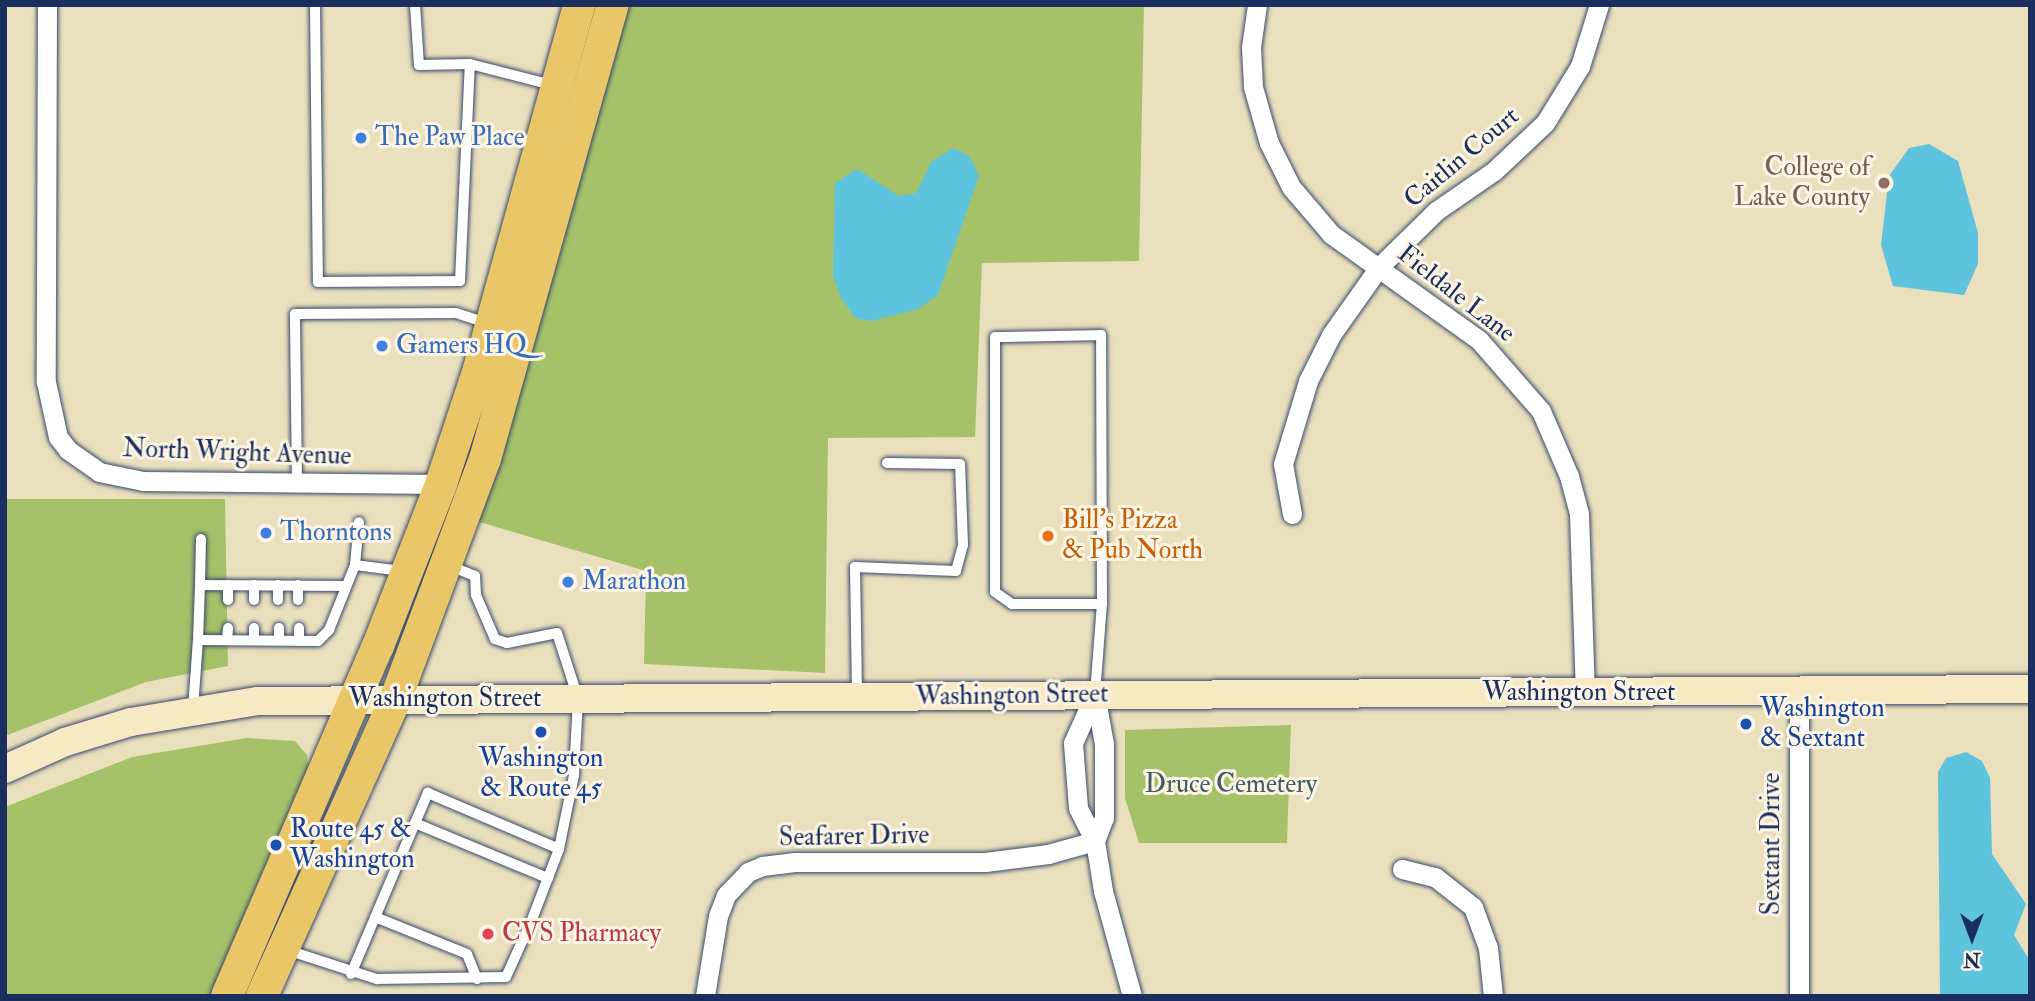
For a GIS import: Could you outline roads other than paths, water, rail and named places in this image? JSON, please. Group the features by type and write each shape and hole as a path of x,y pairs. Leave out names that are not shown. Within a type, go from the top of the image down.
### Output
{"main road":[{"path":"227,996 356,698 441,484 492,324 579,5"},
{"path":"262,996 396,698 446,565 515,365 613,5"},
{"name":"Washington Street","path":"5,769 103,729 193,709 231,703 356,698 857,698 1095,694 2030,689"}],"street":[{"name":"North Wright Avenue","path":"47,5 46,382 58,437 82,463 121,478 297,484 441,484"},
{"name":"Fieldale Lane","path":"1257,5 1251,47 1253,87 1269,143 1308,211 1331,234 1500,359 1547,422 1578,514 1585,693"},
{"name":"Caitlin Court","path":"1292,514 1283,464 1291,427 1331,335 1379,267 1436,211 1494,171 1545,123 1580,65 1599,5"},
{"name":"Sextant Drive","path":"1799,692 1799,996"},
{"path":"1094,841 1104,818 1104,744 1095,694"},
{"path":"1095,694 1073,743 1078,808 1094,841 1103,891 1132,996"},
{"name":"Seafarer Drive","path":"705,996 718,916 727,880 762,866 795,862 985,862 1048,854 1094,841"},
{"path":"1402,869 1435,877 1473,907 1488,948 1493,996"}],"lane":[{"path":"315,5 318,282 460,281 470,64"},
{"path":"415,5 419,65 470,64 558,87"},
{"path":"297,484 295,314 456,313 492,324"},
{"path":"1095,694 1102,604 1101,335 995,337 995,592 1012,604 1102,604"},
{"path":"857,698 855,567 956,571 962,545 960,464 887,463"},
{"path":"198,640 318,641 329,630 355,565 359,522"},
{"path":"193,709 201,539"},
{"path":"355,565 408,572"},
{"path":"284,948 351,974 377,979 506,977 559,849 574,775 578,698 557,633 507,643 495,639 476,595 475,576 446,565"},
{"path":"200,585 345,586"},
{"path":"228,585 228,600"},
{"path":"254,585 254,600"},
{"path":"278,585 278,600"},
{"path":"298,600 299,585"},
{"path":"227,640 228,628"},
{"path":"254,628 254,640"},
{"path":"279,628 279,640"},
{"path":"299,628 299,641"},
{"path":"351,974 428,793 559,849"},
{"path":"415,823 548,877"},
{"path":"375,917 467,954 477,979"}],"water":[{"path":"1929,144 1958,161 1978,233 1978,264 1964,295 1893,286 1881,245 1889,176 1909,148"},
{"path":"954,148 970,157 979,176 938,295 918,309 871,321 855,318 840,296 833,276 835,183 857,169 899,196 916,193 932,161"},
{"path":"1966,752 1982,761 1990,778 1992,854 2026,904 2014,935 2030,961 2030,996 1940,996 1938,772 1946,758"}],"place":[{"name":"The Paw Place","path":"361,138"},
{"name":"College of Lake County","path":"1884,183"},
{"name":"Gamers HQ","path":"382,346"},
{"name":"Thorntons","path":"266,533"},
{"name":"Bill's Pizza & Pub North","path":"1048,536"},
{"name":"Marathon","path":"568,582"},
{"name":"Washington & Sextant","path":"1746,724"},
{"name":"Washington & Route 45","path":"541,732"},
{"name":"Route 45 & Washington","path":"276,845"},
{"name":"CVS Pharmacy","path":"488,934"}],"park label":[{"name":"Druce Cemetery","path":"1231,785"}]}
